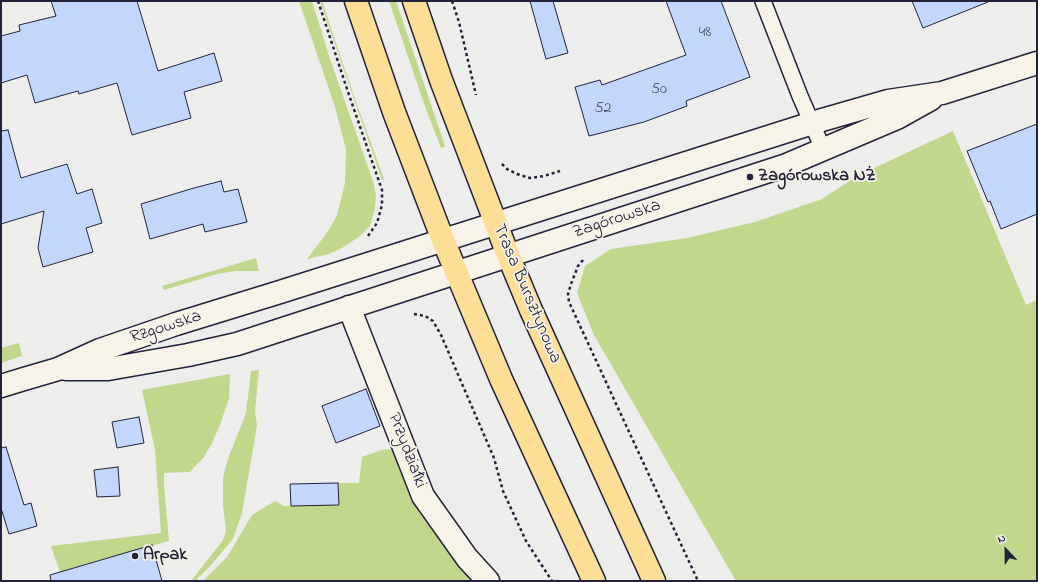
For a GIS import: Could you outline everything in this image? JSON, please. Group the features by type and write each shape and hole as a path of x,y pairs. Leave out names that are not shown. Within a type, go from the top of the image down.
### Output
{"main road":[{"path":"356,1 394,112 456,272 501,380 594,581"},
{"name":"Trasa Bursztynowa","path":"414,1 441,80 508,255 531,310 654,581"}],"street":[{"name":"Zagórowska","path":"277,292 813,123 888,101 942,93 1037,63"},
{"name":"Zagórowska","path":"285,328 784,166 897,118 942,93"},
{"name":"Rzgowska","path":"1,386 58,370 100,350 277,292"},
{"name":"Przydziałki","path":"349,307 423,496 467,558 488,581"},
{"name":"Rzgowska","path":"58,370 108,369 159,360 237,344 285,328"}],"lane":[{"path":"763,1 797,89 823,149"}],"path":[{"path":"318,1 382,190 382,205 377,223 366,238"},
{"path":"452,1 459,22 477,98"},
{"path":"498,161 507,169 530,178 544,176 560,171"},
{"path":"587,254 578,266 571,284 568,294 569,302 698,581"},
{"path":"408,316 415,314 425,316 433,321 441,335 494,458 503,491 526,542 552,581"}],"green space":[{"path":"299,1 312,1 330,59 373,181 376,195 375,208 370,226 360,236 342,248 329,254 307,259 329,230 337,215 345,183 346,149 335,107"},
{"path":"320,1 322,1 384,179 382,180"},
{"path":"389,1 396,1 445,146 441,148 427,112"},
{"path":"953,131 1026,305 1037,300 1037,581 736,581 594,335 577,293 585,266 611,249 687,238 755,222 822,199 857,176"},
{"path":"256,258 259,271 235,271 217,274 164,290 162,286"},
{"path":"19,343 22,356 1,363 1,348"},
{"path":"259,370 255,411 257,426 242,513 233,539 212,564 195,581 191,581 223,540 226,531 223,506 223,477 228,459 246,413 251,371"},
{"path":"230,374 229,398 220,425 204,457 190,472 164,473 169,541 79,566 83,581 63,581 51,546 161,533 155,450 142,390"},
{"path":"385,449 395,450 419,513 471,581 203,581 227,557 252,515 275,501 284,506 338,505 338,483 359,483 362,457"}],"building":[{"path":"51,1 137,1 158,71 214,53 222,81 184,92 191,118 132,135 117,83 79,94 78,91 35,103 27,75 1,83 1,36 20,31 19,25 56,16"},
{"path":"530,1 553,1 568,53 546,59"},
{"path":"666,1 721,1 750,77 686,101 687,106 644,122 589,136 575,87 600,80 602,85 686,55"},
{"path":"912,1 988,1 988,2 923,28"},
{"path":"1037,124 1037,214 1001,229 967,151"},
{"path":"8,130 21,178 67,164 77,194 92,189 102,223 86,228 93,252 43,267 38,248 44,211 1,224 1,131"},
{"path":"221,181 224,192 238,189 247,222 205,232 203,224 150,239 141,204"},
{"path":"366,389 380,426 336,443 322,406"},
{"path":"139,417 144,443 117,448 112,422"},
{"path":"6,447 24,505 31,503 37,526 9,534 1,508 1,448"},
{"path":"118,467 120,496 97,497 94,470"},
{"path":"338,483 339,505 291,506 290,484"},
{"name":"Arpak","path":"152,545 162,581 51,581 50,575"}],"place":[{"name":"Zagórowska NŻ","path":"750,177"},
{"name":"Arpak","path":"135,556"}]}
